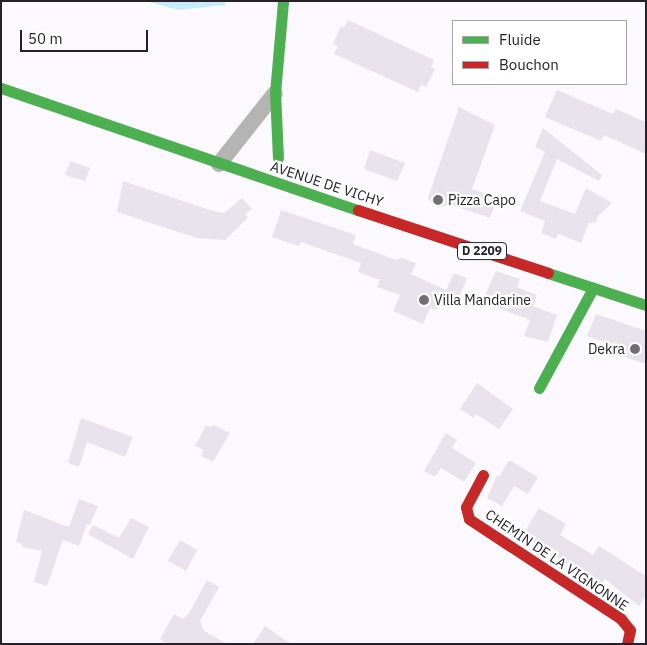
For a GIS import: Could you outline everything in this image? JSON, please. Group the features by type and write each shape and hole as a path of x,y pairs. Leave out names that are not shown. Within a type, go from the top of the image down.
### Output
{"main road":[{"path":"278,158 275,93 283,1"},
{"name":"AVENUE DE VICHY","path":"1,88 219,164 646,305"},
{"path":"539,388 594,288"},
{"name":"CHEMIN DE LA VIGNONNE","path":"483,475 466,507 469,519 621,619 630,630 627,644"}],"street":[{"path":"219,164 275,93"}],"water":[{"path":"146,1 225,1 225,5 178,10"}],"building":[{"path":"348,20 434,60 431,67 435,69 426,87 421,85 418,92 334,54 338,46 333,44 341,26 344,28"},
{"path":"557,90 613,114 616,109 646,122 646,154 604,135 601,141 545,117"},
{"path":"459,107 495,125 472,189 498,198 490,218 449,204 442,207 431,203 428,198"},
{"path":"543,128 602,175 599,181 557,159 540,201 575,214 586,188 612,203 598,216 596,222 589,223 581,243 558,234 556,239 541,233 545,221 520,211 545,152 535,147"},
{"path":"370,150 405,163 397,181 364,169"},
{"path":"70,161 90,168 85,181 65,175"},
{"path":"123,181 213,211 224,213 242,198 252,209 245,214 248,218 225,240 197,238 117,212"},
{"path":"281,210 356,235 353,244 396,260 401,258 416,263 411,274 446,290 454,273 467,278 458,301 455,300 451,307 440,302 436,310 430,308 423,324 393,311 400,295 377,287 380,280 358,272 361,263 301,242 299,246 272,237"},
{"path":"496,271 520,279 517,287 537,295 533,306 557,315 548,342 524,336 530,320 482,302"},
{"path":"596,314 646,331 646,364 622,356 624,349 587,336"},
{"path":"477,383 513,409 499,429 476,414 474,418 460,409"},
{"path":"81,418 133,437 125,457 87,442 79,467 68,463"},
{"path":"206,425 210,427 214,425 230,433 213,462 201,456 204,450 195,446"},
{"path":"446,433 457,440 452,448 476,463 464,482 441,468 435,477 424,471"},
{"path":"509,460 538,477 528,494 514,486 502,506 487,498 497,475 499,477"},
{"path":"79,499 98,506 90,525 87,524 79,546 63,540 47,586 34,582 42,551 22,547 22,544 16,542 24,510 69,527"},
{"path":"539,508 566,524 560,535 593,555 599,546 646,576 646,596 639,606 605,579 601,585 523,535"},
{"path":"131,518 149,527 133,559 88,534 93,525 119,538"},
{"path":"180,540 197,550 186,571 168,561"},
{"path":"207,580 219,587 200,621 204,631 227,644 168,644 160,639 174,614 183,619 189,613"},
{"path":"265,626 291,644 253,644"}],"traffic: fast":[{"path":"278,158 275,93 283,1"},
{"path":"1,88 358,210"},
{"path":"548,273 646,305"},
{"path":"539,388 593,288"}],"traffic: jam":[{"path":"358,210 548,273"},
{"path":"483,475 466,507 469,519 621,619 630,630 627,644"}],"place":[{"name":"Pizza Capo","path":"438,200"},
{"name":"Villa Mandarine","path":"424,300"},
{"name":"Dekra","path":"635,349"}]}
